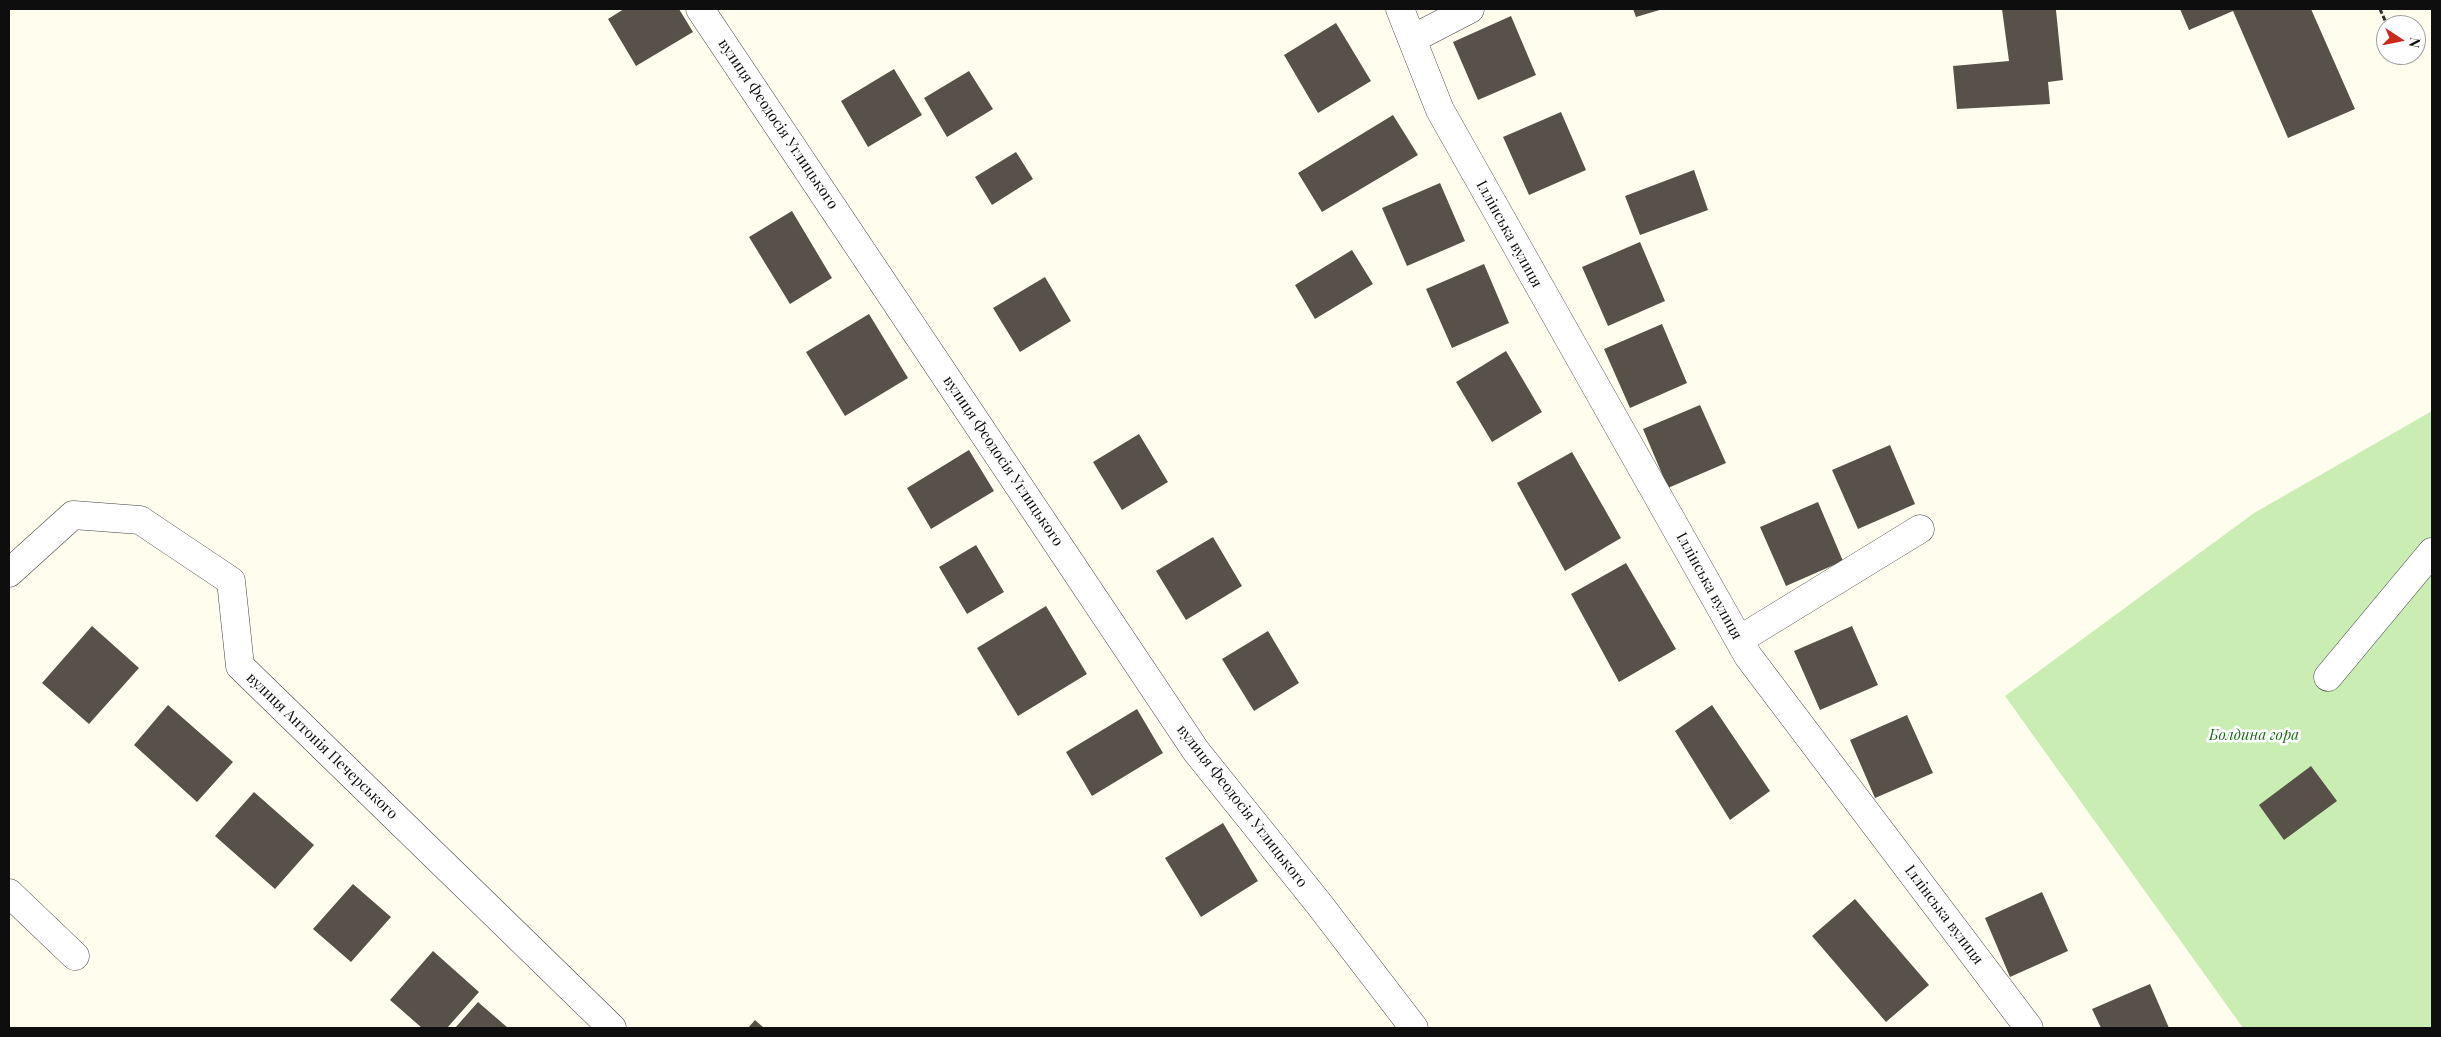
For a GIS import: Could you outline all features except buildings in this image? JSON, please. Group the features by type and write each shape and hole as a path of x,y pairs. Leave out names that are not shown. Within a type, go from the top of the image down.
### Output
{"street":[{"name":"вулиця Феодосія Углицького","path":"700,9 1196,751 1319,904 1414,1028"},
{"name":"Іллінська вулиця","path":"1400,9 1440,110 1748,656 2029,1028"},
{"path":"1412,40 1470,9"},
{"name":"вулиця Антонія Печерського","path":"9,573 73,515 140,520 231,581 240,666 612,1028"},
{"path":"1739,640 1920,529"},
{"path":"2328,677 2432,552"},
{"path":"9,894 75,956"}],"green space":[{"name":"Болдина гора","path":"2432,411 2432,1028 2243,1028 2005,696 2254,513"}]}
